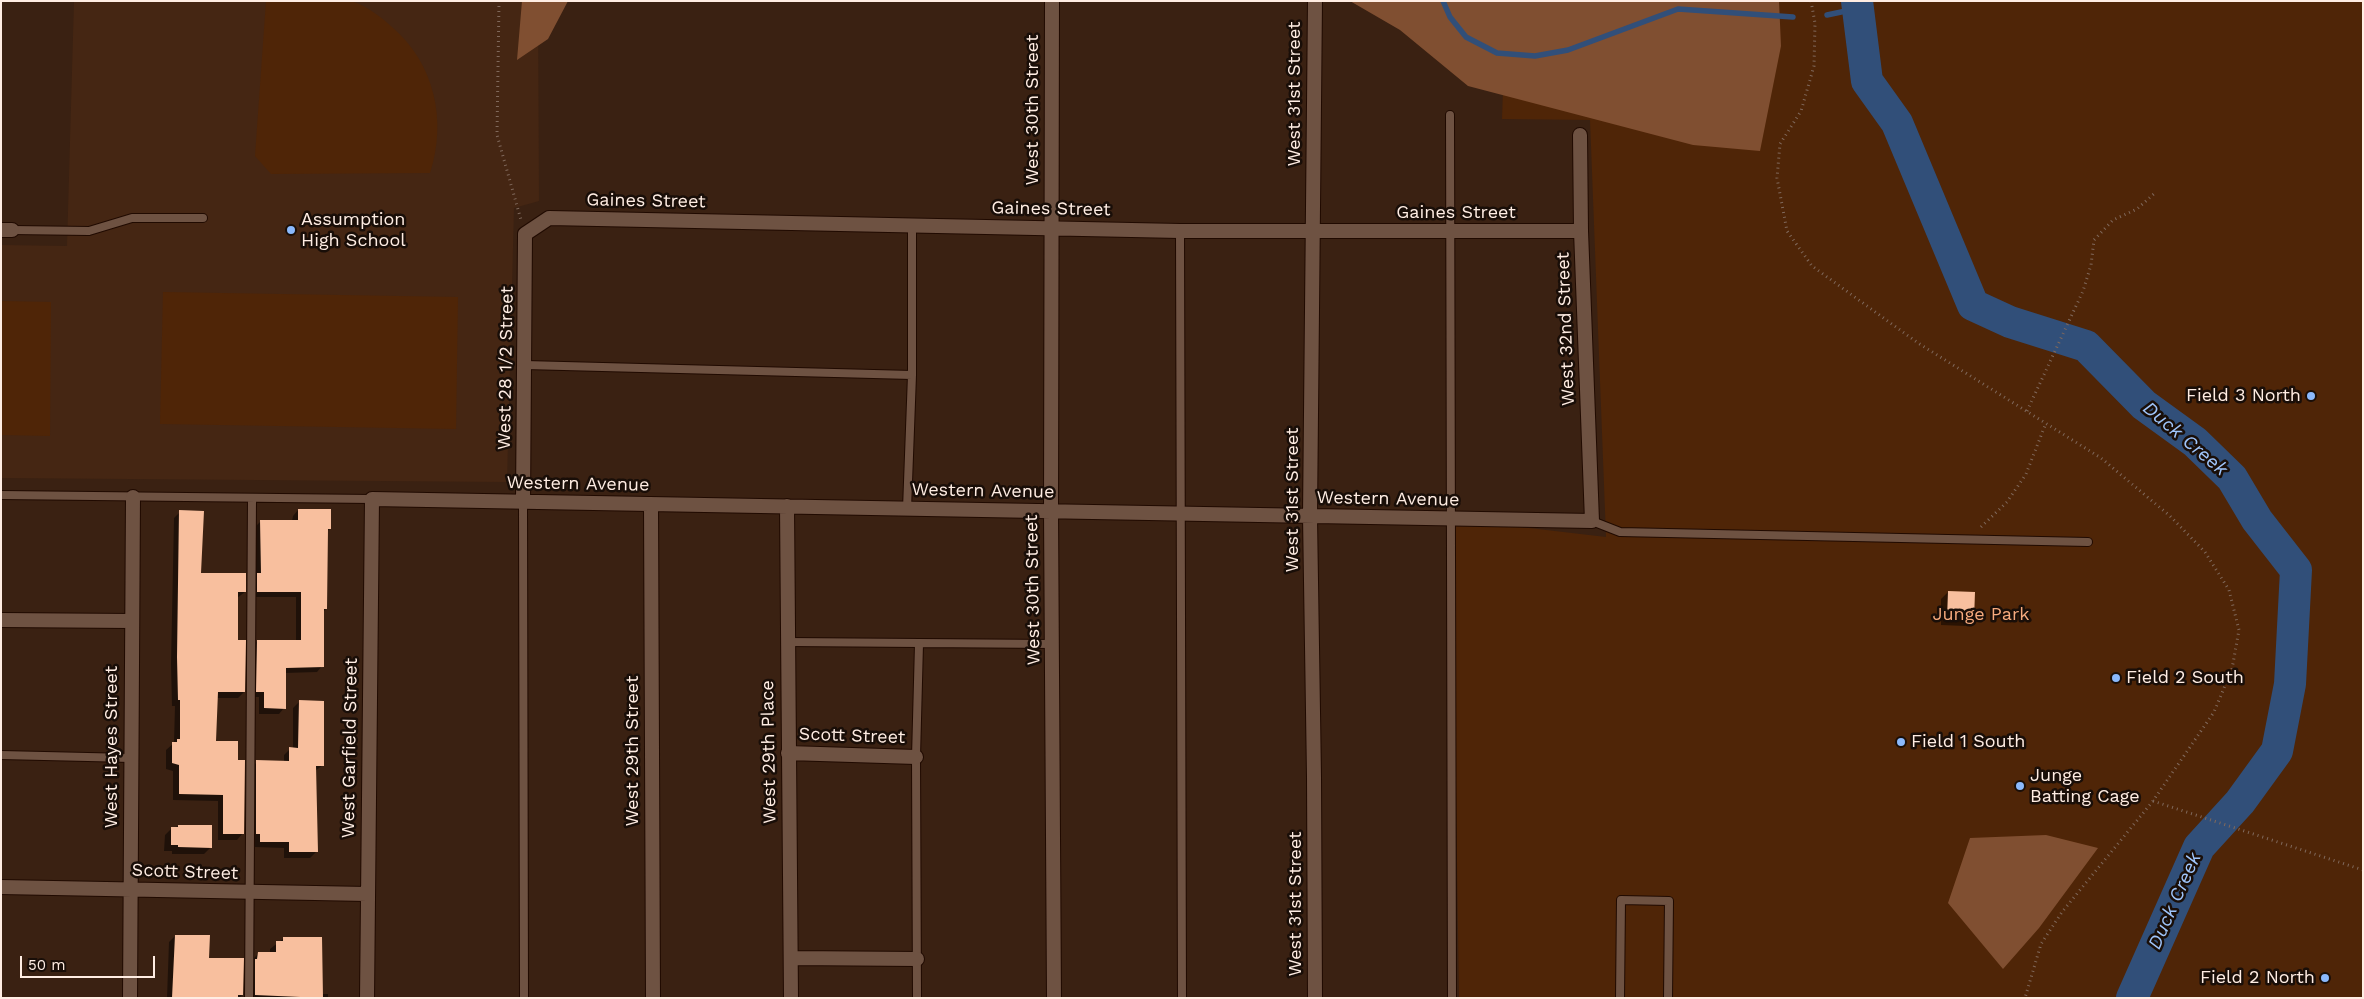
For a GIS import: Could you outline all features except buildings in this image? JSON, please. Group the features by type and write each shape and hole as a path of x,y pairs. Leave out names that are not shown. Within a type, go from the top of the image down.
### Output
{"street":[{"name":"West 30th Street","path":"1052,1 1051,511 1054,998"},
{"name":"West 31st Street","path":"1315,1 1310,516 1315,998"},
{"name":"West 32nd Street","path":"1580,135 1581,232 1592,522"},
{"name":"Gaines Street","path":"525,234 549,218 1180,231 1581,232"},
{"name":"West 28 1/2 Street","path":"523,502 525,234"},
{"name":"West Hayes Street","path":"130,998 133,497"},
{"name":"Western Avenue","path":"372,499 1592,522"},
{"name":"West Garfield Street","path":"367,998 372,499"},
{"name":"West 29th Street","path":"651,504 653,998"},
{"name":"West 29th Place","path":"787,506 790,998"},
{"path":"1,620 131,621"},
{"name":"Scott Street","path":"788,753 916,757"},
{"name":"Scott Street","path":"1,887 368,894"},
{"path":"791,958 917,959"}],"lane":[{"path":"1450,114 1452,998"},
{"path":"7,230 89,231 132,218 203,218"},
{"path":"907,509 912,375 912,225"},
{"path":"1180,231 1182,998"},
{"path":"525,365 912,375"},
{"path":"1,495 372,499"},
{"path":"249,998 252,499"},
{"path":"523,502 524,998"},
{"path":"1592,522 1620,532 2088,542"},
{"path":"787,642 1053,644"},
{"path":"917,998 916,757 919,644"},
{"path":"1,756 131,758"},
{"path":"1620,998 1621,900 1669,901 1668,998"}],"path":[{"path":"499,1 496,135 525,234"},
{"path":"1811,1 1815,23 1814,66 1801,111 1780,144 1777,178 1787,232 1812,266 1918,343 2101,458 2170,516 2205,552 2229,590 2239,630 2232,669 2214,712 2153,801 2062,912 2041,944 2025,998"},
{"path":"2027,411 2076,310 2091,265 2094,240 2113,220 2137,210 2156,192"},
{"path":"1968,540 2007,502 2026,474 2046,423"},
{"path":"2153,801 2363,870"}],"shaded area":[{"name":"Assumption High School","path":"74,1 538,1 539,201 514,208 507,482 1,478 1,245 67,246"},
{"path":"522,1 568,1 548,39 517,60"},
{"path":"1350,1 1779,1 1781,46 1760,151 1693,145 1468,86 1400,30"},
{"path":"2046,835 2098,848 2039,928 2003,969 1948,903 1970,838"}],"green space":[{"path":"266,1 354,2 379,16 407,42 418,58 434,94 437,133 430,173 271,174 255,156"},
{"name":"Junge Park","path":"1506,1 2363,1 2363,998 1459,998 1452,519 1606,537 1590,120 1502,119"},
{"path":"163,292 458,297 456,429 160,424"},
{"path":"1,301 51,302 50,436 1,435"}],"waterway":[{"path":"1443,1 1450,17 1466,37 1497,53 1535,56 1568,50 1678,9 1793,17"},
{"name":"Duck Creek","path":"1857,1 1867,81 1897,123 1973,305 2010,322 2086,346 2144,405 2195,442 2232,478 2257,520 2296,570 2290,684 2277,751 2240,802 2199,847 2132,998"},
{"path":"1827,15 1860,8"}],"place":[{"name":"Assumption High School","path":"291,230"},
{"name":"Field 3 North","path":"2311,396"},
{"name":"Field 2 South","path":"2116,678"},
{"name":"Field 1 South","path":"1901,742"},
{"name":"Junge Batting Cage","path":"2020,786"},
{"name":"Field 2 North","path":"2325,978"}]}
